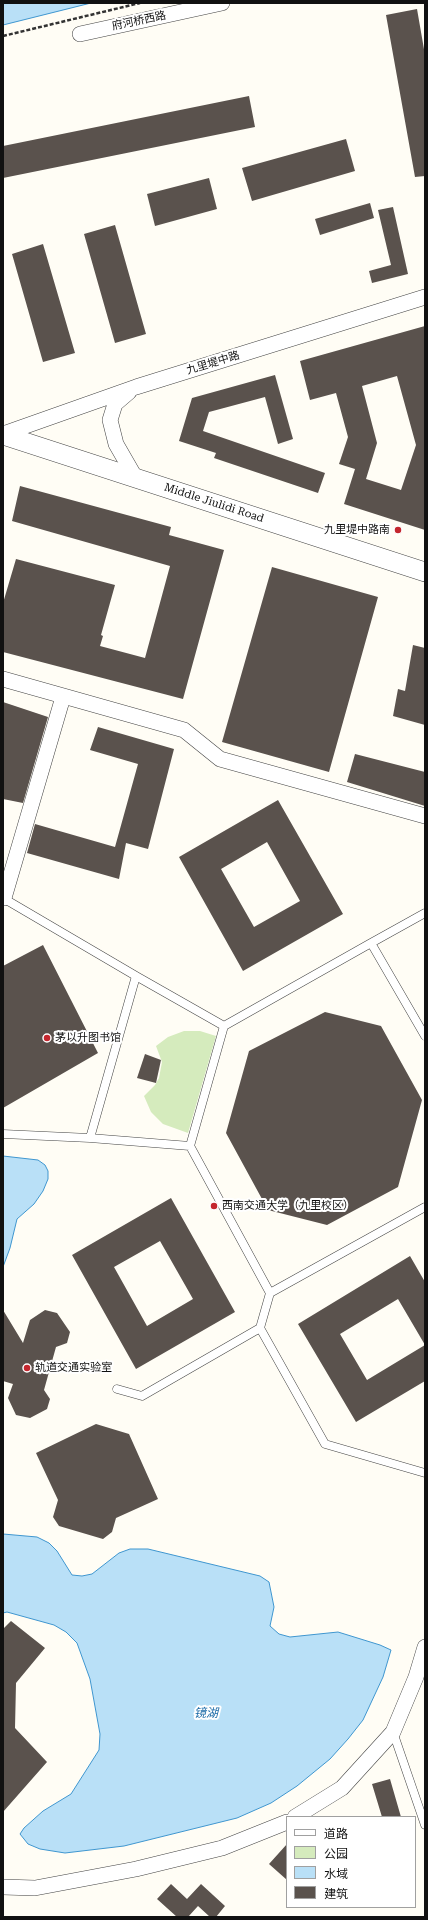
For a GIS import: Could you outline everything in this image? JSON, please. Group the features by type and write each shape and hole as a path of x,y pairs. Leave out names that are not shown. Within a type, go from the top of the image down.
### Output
{"street":[{"name":"府河桥西路","path":"80,34 222,3"},
{"name":"九里堤中路","path":"3,434 136,387 425,297"},
{"path":"135,477 116,444 110,420 115,404 136,387"},
{"name":"Middle Jiulidi Road","path":"3,434 425,572"},
{"path":"3,679 184,730 220,759 425,816"},
{"path":"4,898 63,697"},
{"path":"297,1816 342,1788 393,1732 416,1677 425,1647"},
{"path":"3,1887 35,1888 136,1868 222,1848 286,1822"}],"lane":[{"path":"4,898 224,1026"},
{"path":"270,1293 190,1146 224,1026 425,913"},
{"path":"371,943 425,1036"},
{"path":"90,1138 136,976"},
{"path":"3,1134 90,1138 190,1146"},
{"path":"117,1389 142,1396 260,1328 270,1293 424,1205"},
{"path":"260,1328 325,1444 425,1472"},
{"path":"393,1732 425,1825"}],"path":[{"path":"3,36 140,3"}],"green space":[{"path":"184,1031 200,1031 216,1036 188,1133 163,1124 151,1112 144,1096 155,1085 159,1078 162,1062 156,1046 168,1037"}],"water":[{"path":"3,3 91,3 3,25"},
{"path":"3,1156 38,1160 45,1165 48,1171 48,1179 43,1191 34,1204 17,1219 10,1248 3,1267"},
{"name":"镜湖","path":"3,1534 37,1537 49,1543 57,1551 72,1575 82,1576 92,1574 119,1553 130,1549 148,1549 260,1576 269,1582 274,1607 270,1626 279,1634 290,1637 338,1632 380,1645 391,1650 383,1677 363,1720 348,1739 330,1759 297,1786 271,1803 237,1818 124,1846 65,1853 40,1849 28,1844 20,1834 24,1828 43,1811 71,1794 99,1750 100,1734 90,1679 77,1643 66,1632 54,1625 7,1612 3,1613"}],"building":[{"path":"417,9 425,55 425,176 415,177 386,15"},
{"path":"249,96 255,127 3,178 3,146"},
{"path":"346,139 355,171 252,201 242,168"},
{"path":"209,178 217,209 155,226 147,194"},
{"path":"370,203 374,218 320,235 315,219"},
{"path":"393,207 408,274 372,283 369,271 391,265 378,210"},
{"path":"115,225 146,334 115,343 84,234"},
{"path":"43,244 75,353 43,362 12,254"},
{"path":"425,326 425,530 344,504 355,469 339,464 348,437 336,393 310,400 300,361","holes":["397,376 416,445 401,490 366,479 377,443 362,386"]},
{"path":"275,375 293,439 278,444 265,397 209,412 203,431 325,473 318,493 214,458 216,453 179,441 192,398"},
{"path":"20,486 171,527 169,535 224,550 183,699 3,652 3,603 16,559 115,585 101,635 103,636 100,646 145,658 170,566 12,521"},
{"path":"272,567 378,597 329,772 222,742"},
{"path":"413,645 425,648 425,725 393,716 398,689 405,691"},
{"path":"3,702 48,717 23,803 3,799"},
{"path":"98,727 174,749 148,849 126,843 119,879 27,853 35,824 115,847 138,764 90,750"},
{"path":"355,754 425,772 425,806 347,782"},
{"path":"278,800 343,914 243,971 179,857","holes":["267,842 300,901 254,927 221,869"]},
{"name":"茅以升图书馆","path":"43,945 98,1053 3,1108 3,966"},
{"path":"325,1012 381,1026 422,1100 398,1187 327,1225 268,1210 226,1133 249,1051"},
{"path":"145,1054 161,1060 156,1083 137,1078"},
{"path":"171,1198 235,1312 136,1369 72,1255","holes":["160,1241 193,1299 147,1326 114,1267"]},
{"path":"410,1256 425,1282 425,1345 425,1381 356,1422 298,1324","holes":["398,1299 425,1345 367,1380 340,1334"]},
{"name":"轨道交通实验室","path":"3,1310 23,1343 30,1320 45,1310 57,1313 70,1332 67,1343 56,1347 44,1390 50,1399 47,1409 30,1418 16,1415 8,1398 13,1384 3,1381"},
{"path":"96,1424 129,1434 158,1499 116,1518 112,1532 103,1539 59,1526 53,1517 58,1500 36,1453"},
{"path":"11,1621 45,1648 16,1683 15,1728 47,1762 3,1812 3,1629"},
{"path":"390,1779 401,1816 382,1816 372,1784"},
{"path":"286,1845 286,1879 269,1864"},
{"path":"171,1884 187,1899 201,1884 225,1906 216,1917 210,1917 198,1906 188,1917 177,1917 157,1899"}],"place":[{"name":"九里堤中路南","path":"398,530"},
{"name":"茅以升图书馆","path":"47,1038"},
{"name":"西南交通大学（九里校区）","path":"214,1206"},
{"name":"轨道交通实验室","path":"27,1368"}]}
